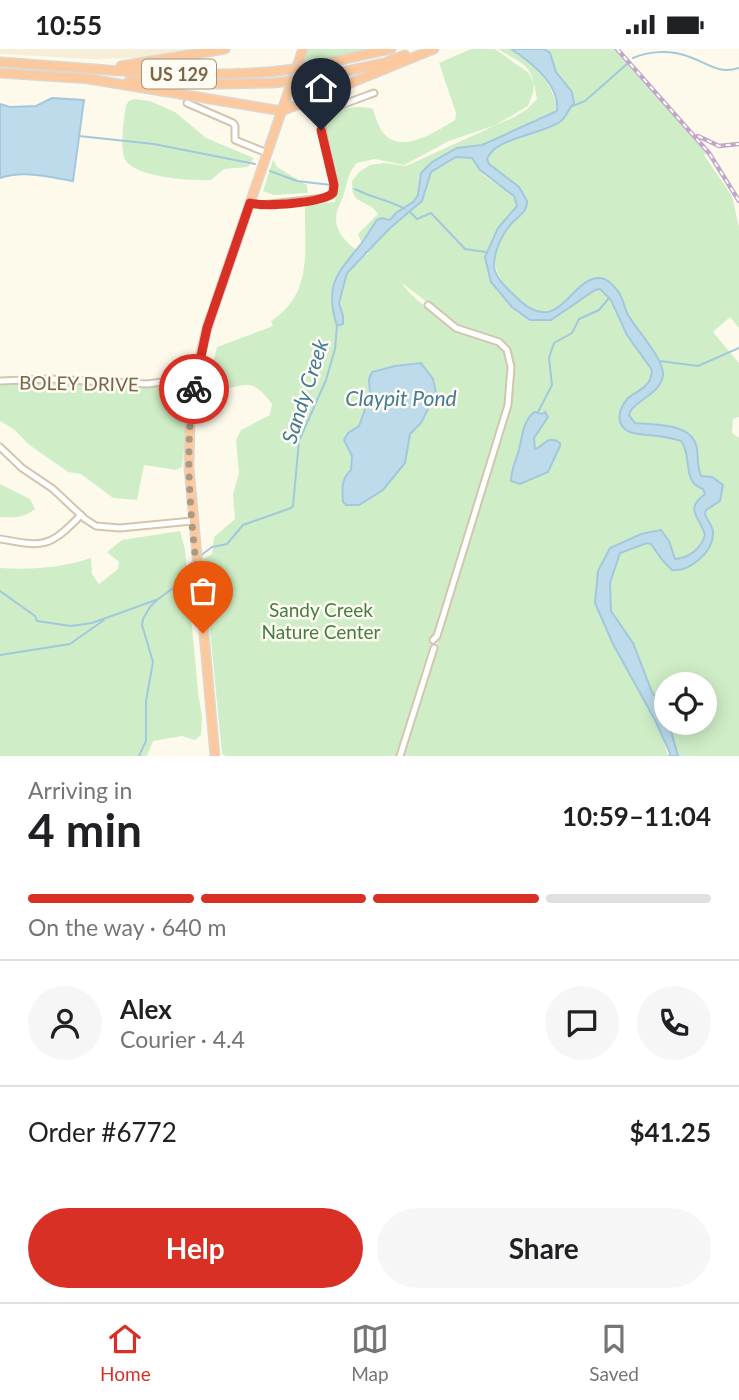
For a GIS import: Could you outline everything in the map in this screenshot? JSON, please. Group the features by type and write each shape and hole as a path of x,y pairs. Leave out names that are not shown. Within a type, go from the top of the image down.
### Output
{"highway":[{"path":"80,67 130,65 225,49"},
{"path":"215,756 192,521 189,437 197,369 207,328 303,49"},
{"name":"US 129","path":"0,62 214,75 309,67 391,49"},
{"name":"US 129","path":"0,73 170,83 273,83 309,79 384,63 423,49"},
{"path":"89,79 282,111 434,49"},
{"path":"266,109 273,119 275,131"}],"street":[{"path":"250,203 261,205 331,195 334,185 321,123 333,108 374,93"},
{"path":"187,103 233,123 235,140 267,153"},
{"path":"428,305 444,320 462,331 504,346 509,356 511,379 503,423 437,636 433,640"},
{"name":"BOLEY DRIVE","path":"0,381 50,379 147,384 162,382 197,369"},
{"path":"0,447 22,468 58,493 81,516 96,526 109,529 192,521"},
{"path":"0,539 30,545 45,544 62,535 81,516"},
{"path":"400,756 434,648"}],"shaded area":[{"path":"0,49 193,49 140,58 93,59 0,54"}],"green space":[{"path":"307,49 380,49 309,63 303,61"},
{"name":"Sandy Creek Nature Center","path":"471,49 495,49 529,73 534,84 527,68 498,49 510,49 526,58 548,84 556,103 556,111 473,150 475,163 481,173 511,194 517,206 491,243 497,291 520,314 535,320 547,320 603,283 633,344 653,367 650,385 632,395 625,403 622,413 645,434 676,439 684,444 687,461 711,496 700,525 705,532 701,545 688,560 675,559 671,546 641,534 625,540 596,601 654,714 654,735 662,735 668,756 403,756 508,414 514,377 512,358 504,342 453,322 402,283 421,303 449,325 498,346 506,361 508,379 504,406 396,756 222,754 206,589 202,589 199,561 212,554 214,537 235,519 233,494 239,473 236,440 241,430 270,415 272,404 258,388 252,386 214,388 215,378 209,380 217,347 273,326 271,321 285,310 294,297 304,269 305,205 335,202 335,174 327,129 333,116 345,109 373,109 381,130 397,142 428,136 455,120 456,113 439,63","holes":["534,84 537,99 514,117 406,166 384,163 370,165 359,172 352,181 354,195 378,214 358,234 363,247 369,253 365,256 343,238 337,226 337,211 350,174 357,163 375,159 404,165 449,141 496,125 528,106"]},
{"path":"544,49 615,49 707,153 704,155 732,196 739,227 739,328 730,317 713,332 739,363 739,417 733,419 732,433 739,438 739,756 678,756 672,735 717,735 717,672 654,672 654,693 630,637 613,614 608,596 614,565 627,548 651,544 663,561 691,566 705,552 712,540 705,514 706,510 714,505 720,482 712,477 701,476 697,449 688,435 671,427 635,423 629,415 636,405 659,385 663,371 655,355 629,323 620,296 611,284 605,279 589,281 558,307 536,311 522,304 505,286 495,264 499,243 524,211 519,187 489,164 483,148 558,123 574,103 572,92 556,72 550,53"},
{"path":"134,99 150,101 175,112 206,138 254,158 248,167 224,169 211,180 154,175 133,167 126,161 122,142 126,105"},
{"path":"273,160 277,167 307,185 308,193 274,195 263,191"},
{"path":"184,377 191,380 182,467 176,470 144,465 137,500 113,498 81,474 68,472 0,421 0,383 48,381 154,386"},
{"path":"0,484 30,499 35,509 19,517 0,517"},
{"path":"180,531 185,550 202,717 201,735 195,740 182,736 153,741 147,756 0,756 0,568 46,567 91,558 92,574 99,584 118,569 119,562 107,552 122,540"}],"water":[{"path":"511,49 544,49 550,53 556,72 572,92 574,103 561,121 499,146 487,159 489,164 519,187 527,201 524,211 501,238 495,259 495,271 515,296 530,308 543,312 554,310 590,280 601,278 612,285 620,294 628,315 655,353 663,375 659,386 635,406 629,415 635,423 672,427 688,434 697,449 701,476 712,477 723,485 720,501 706,510 713,535 704,555 692,565 672,570 651,544 647,543 620,553 610,583 611,611 633,643 654,695 654,718 613,644 595,603 598,571 610,548 641,534 661,530 669,541 675,559 694,552 705,535 694,510 705,494 703,489 692,481 681,441 631,432 625,429 620,421 624,404 648,383 652,370 627,335 611,300 600,289 595,290 551,320 530,320 512,307 491,282 485,257 498,228 517,206 514,196 480,170 472,158 456,157 431,172 422,201 389,229 347,273 339,303 343,324 337,326 333,312 333,290 339,272 377,220 390,220 413,202 418,195 421,173 432,162 457,148 482,145 557,111 557,101 549,83"},
{"path":"52,98 84,100 73,181 27,174 0,178 0,104 10,107 36,106"},
{"name":"Claypit Pond","path":"421,363 433,379 436,393 421,423 410,434 405,463 383,490 359,505 346,505 343,502 343,485 351,470 352,456 344,440 348,433 359,426 370,395 369,379 372,372"},
{"path":"534,412 545,412 548,417 534,438 535,449 552,440 560,443 560,446 548,472 520,484 511,481 512,473 525,426"},
{"path":"662,735 672,735 678,756 669,756"}],"waterway":[{"path":"633,58 667,52 680,54 718,69 739,68"},
{"path":"570,107 585,101 627,64"},
{"path":"79,136 154,144 255,164"},
{"path":"270,171 297,181 331,185"},
{"path":"355,189 405,209"},
{"path":"410,212 417,219 431,213 465,249 486,252"},
{"path":"538,412 552,385 549,358 554,343 572,333 579,319 599,310 609,298"},
{"name":"Sandy Creek","path":"200,556 212,547 227,544 243,525 293,506 299,441 326,380 335,349 337,325"},
{"path":"660,361 698,366 739,348"},
{"name":"Sandy Creek","path":"139,756 146,741 146,701 153,662 142,625 143,619 157,600 180,583 185,569 193,562"},
{"path":"0,591 35,616 37,621 71,626 92,623 156,600"},
{"path":"0,655 70,644 104,620"}],"railway":[{"path":"617,49 709,153 739,201"},
{"path":"698,136 719,146 739,144"}],"way so far":[{"path":"194,389 190,415 189,488 203,633"}],"route":[{"path":"194,389 207,328 250,203 261,205 324,198 333,193 334,185 321,130"}]}
